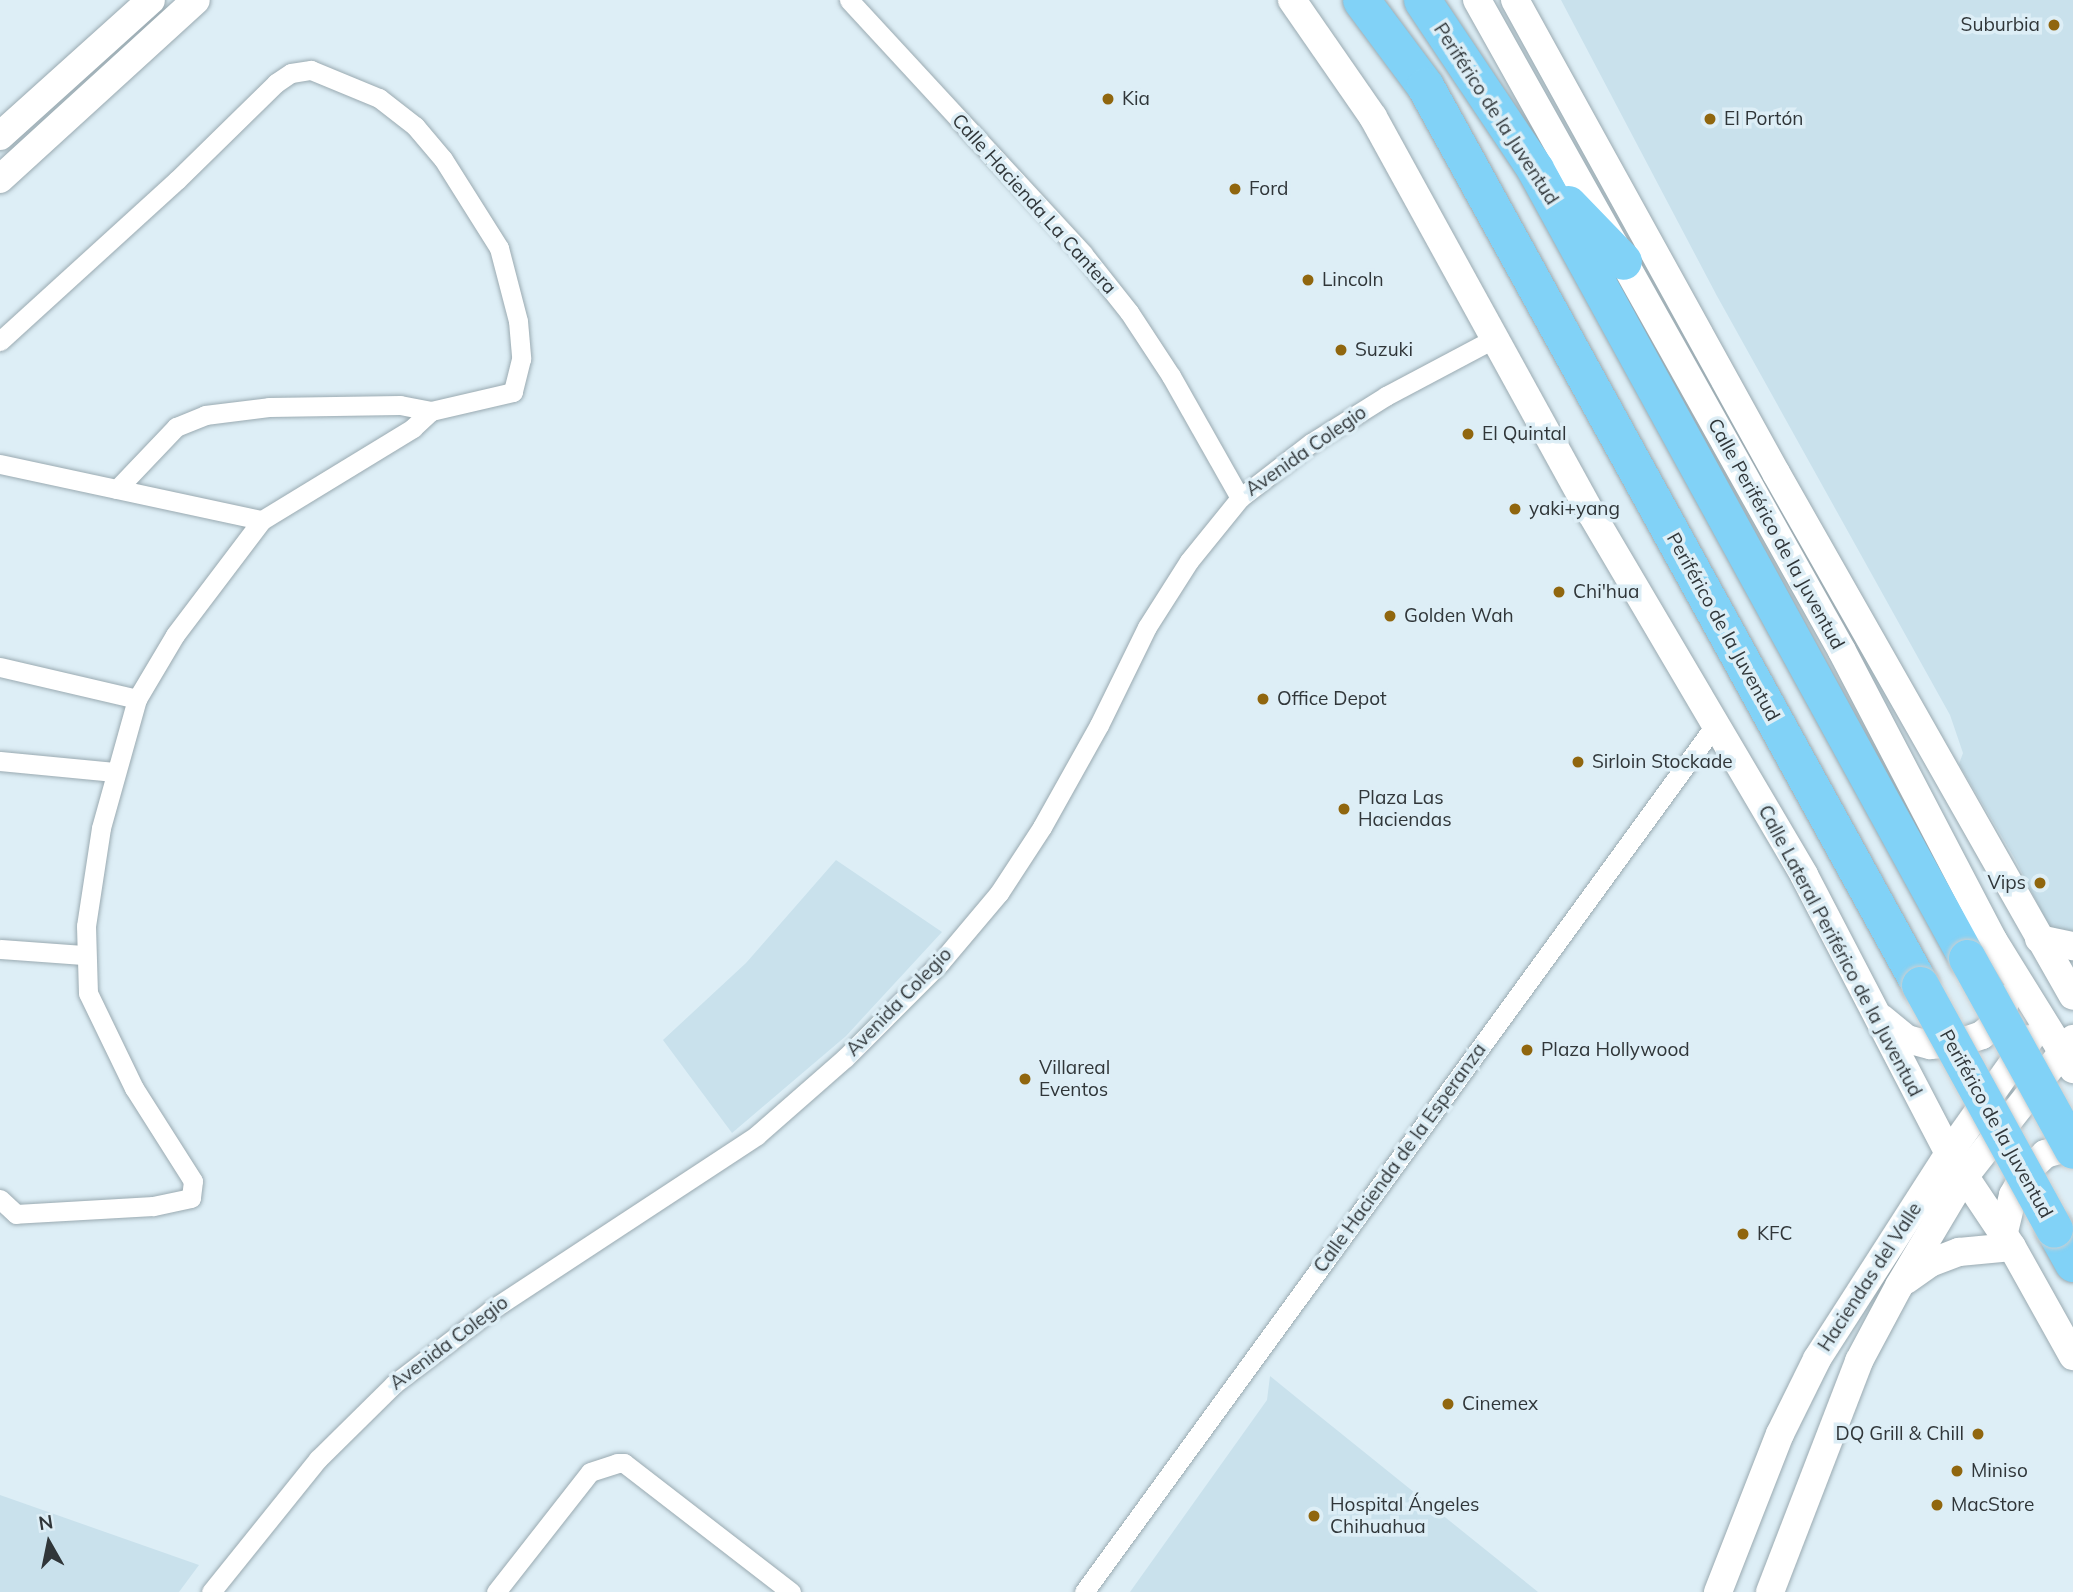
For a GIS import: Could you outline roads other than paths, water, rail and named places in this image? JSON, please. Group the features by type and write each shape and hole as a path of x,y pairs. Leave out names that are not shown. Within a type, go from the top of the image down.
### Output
{"highway":[{"name":"Periférico de la Juventud","path":"1361,0 1426,86 2073,1263"},
{"name":"Periférico de la Juventud","path":"1422,0 1535,169 1984,954 2073,1148"},
{"path":"1535,169 1623,261"}],"main road":[{"path":"0,135 151,0"},
{"path":"0,179 196,0"},
{"path":"1292,0 1373,117 1494,338 1715,724"},
{"name":"Calle Periférico de la Juventud","path":"1477,0 1842,651 1984,954 2070,1053"},
{"path":"1515,0 2039,939 2071,988"},
{"path":"1646,302 1676,286"},
{"name":"Calle Lateral Periférico de la Juventud","path":"1715,724 1804,875 1871,1009 1964,1177"},
{"path":"1871,1009 1907,1039 1930,1045 1982,1035 2000,1020 2007,985 1984,954 1987,844"},
{"path":"2039,939 2073,946"},
{"name":"Haciendas del Valle","path":"1770,1592 1858,1361 1899,1286 1907,1245 1949,1153 2044,1020 2071,988"},
{"name":"Haciendas del Valle","path":"1718,1592 1799,1393 1907,1245 2070,1053"},
{"path":"2008,1241 2013,1195 2027,1171 2045,1154 2073,1148"},
{"path":"1964,1177 2008,1241 2073,1356"},
{"path":"1899,1286 1942,1257 2008,1241"}],"street":[{"name":"Calle Hacienda La Cantera","path":"849,0 1083,254 1129,312 1171,376 1240,498"},
{"path":"0,341 177,180 276,83 291,73 311,70 379,98 415,126 465,191 499,248 518,321 521,359 513,392 431,411 400,405 282,407 205,415 176,428 117,489"},
{"name":"Avenida Colegio","path":"211,1592 318,1459 394,1384 524,1287 757,1135 845,1058 940,963 999,893 1042,827 1147,627 1189,561 1240,498 1311,443 1375,402 1494,338"},
{"path":"0,1199 16,1214 152,1206 191,1198 195,1191 95,1014 84,955 114,772 136,699 175,635 262,520 413,428 431,411"},
{"path":"0,464 262,520"},
{"path":"0,667 136,699"},
{"name":"Calle Hacienda de la Esperanza","path":"1084,1592 1715,724"},
{"path":"0,761 114,772"},
{"path":"0,949 84,955"},
{"path":"496,1592 590,1472 617,1463 624,1463 791,1592"}],"place":[{"name":"Suburbia","path":"2054,25"},
{"name":"Kia","path":"1108,99"},
{"name":"El Portón","path":"1710,119"},
{"name":"Ford","path":"1235,189"},
{"name":"Lincoln","path":"1308,280"},
{"name":"Suzuki","path":"1341,350"},
{"name":"El Quintal","path":"1468,434"},
{"name":"yaki+yang","path":"1515,509"},
{"name":"Chi'hua","path":"1559,592"},
{"name":"Golden Wah","path":"1390,616"},
{"name":"Office Depot","path":"1263,699"},
{"name":"Sirloin Stockade","path":"1578,762"},
{"name":"Plaza Las Haciendas","path":"1344,809"},
{"name":"Vips","path":"2040,883"},
{"name":"Plaza Hollywood","path":"1527,1050"},
{"name":"Villareal Eventos","path":"1025,1079"},
{"name":"KFC","path":"1743,1234"},
{"name":"Cinemex","path":"1448,1404"},
{"name":"DQ Grill & Chill","path":"1978,1434"},
{"name":"Miniso","path":"1957,1471"},
{"name":"MacStore","path":"1937,1505"},
{"name":"Hospital Ángeles Chihuahua","path":"1314,1516"}]}
